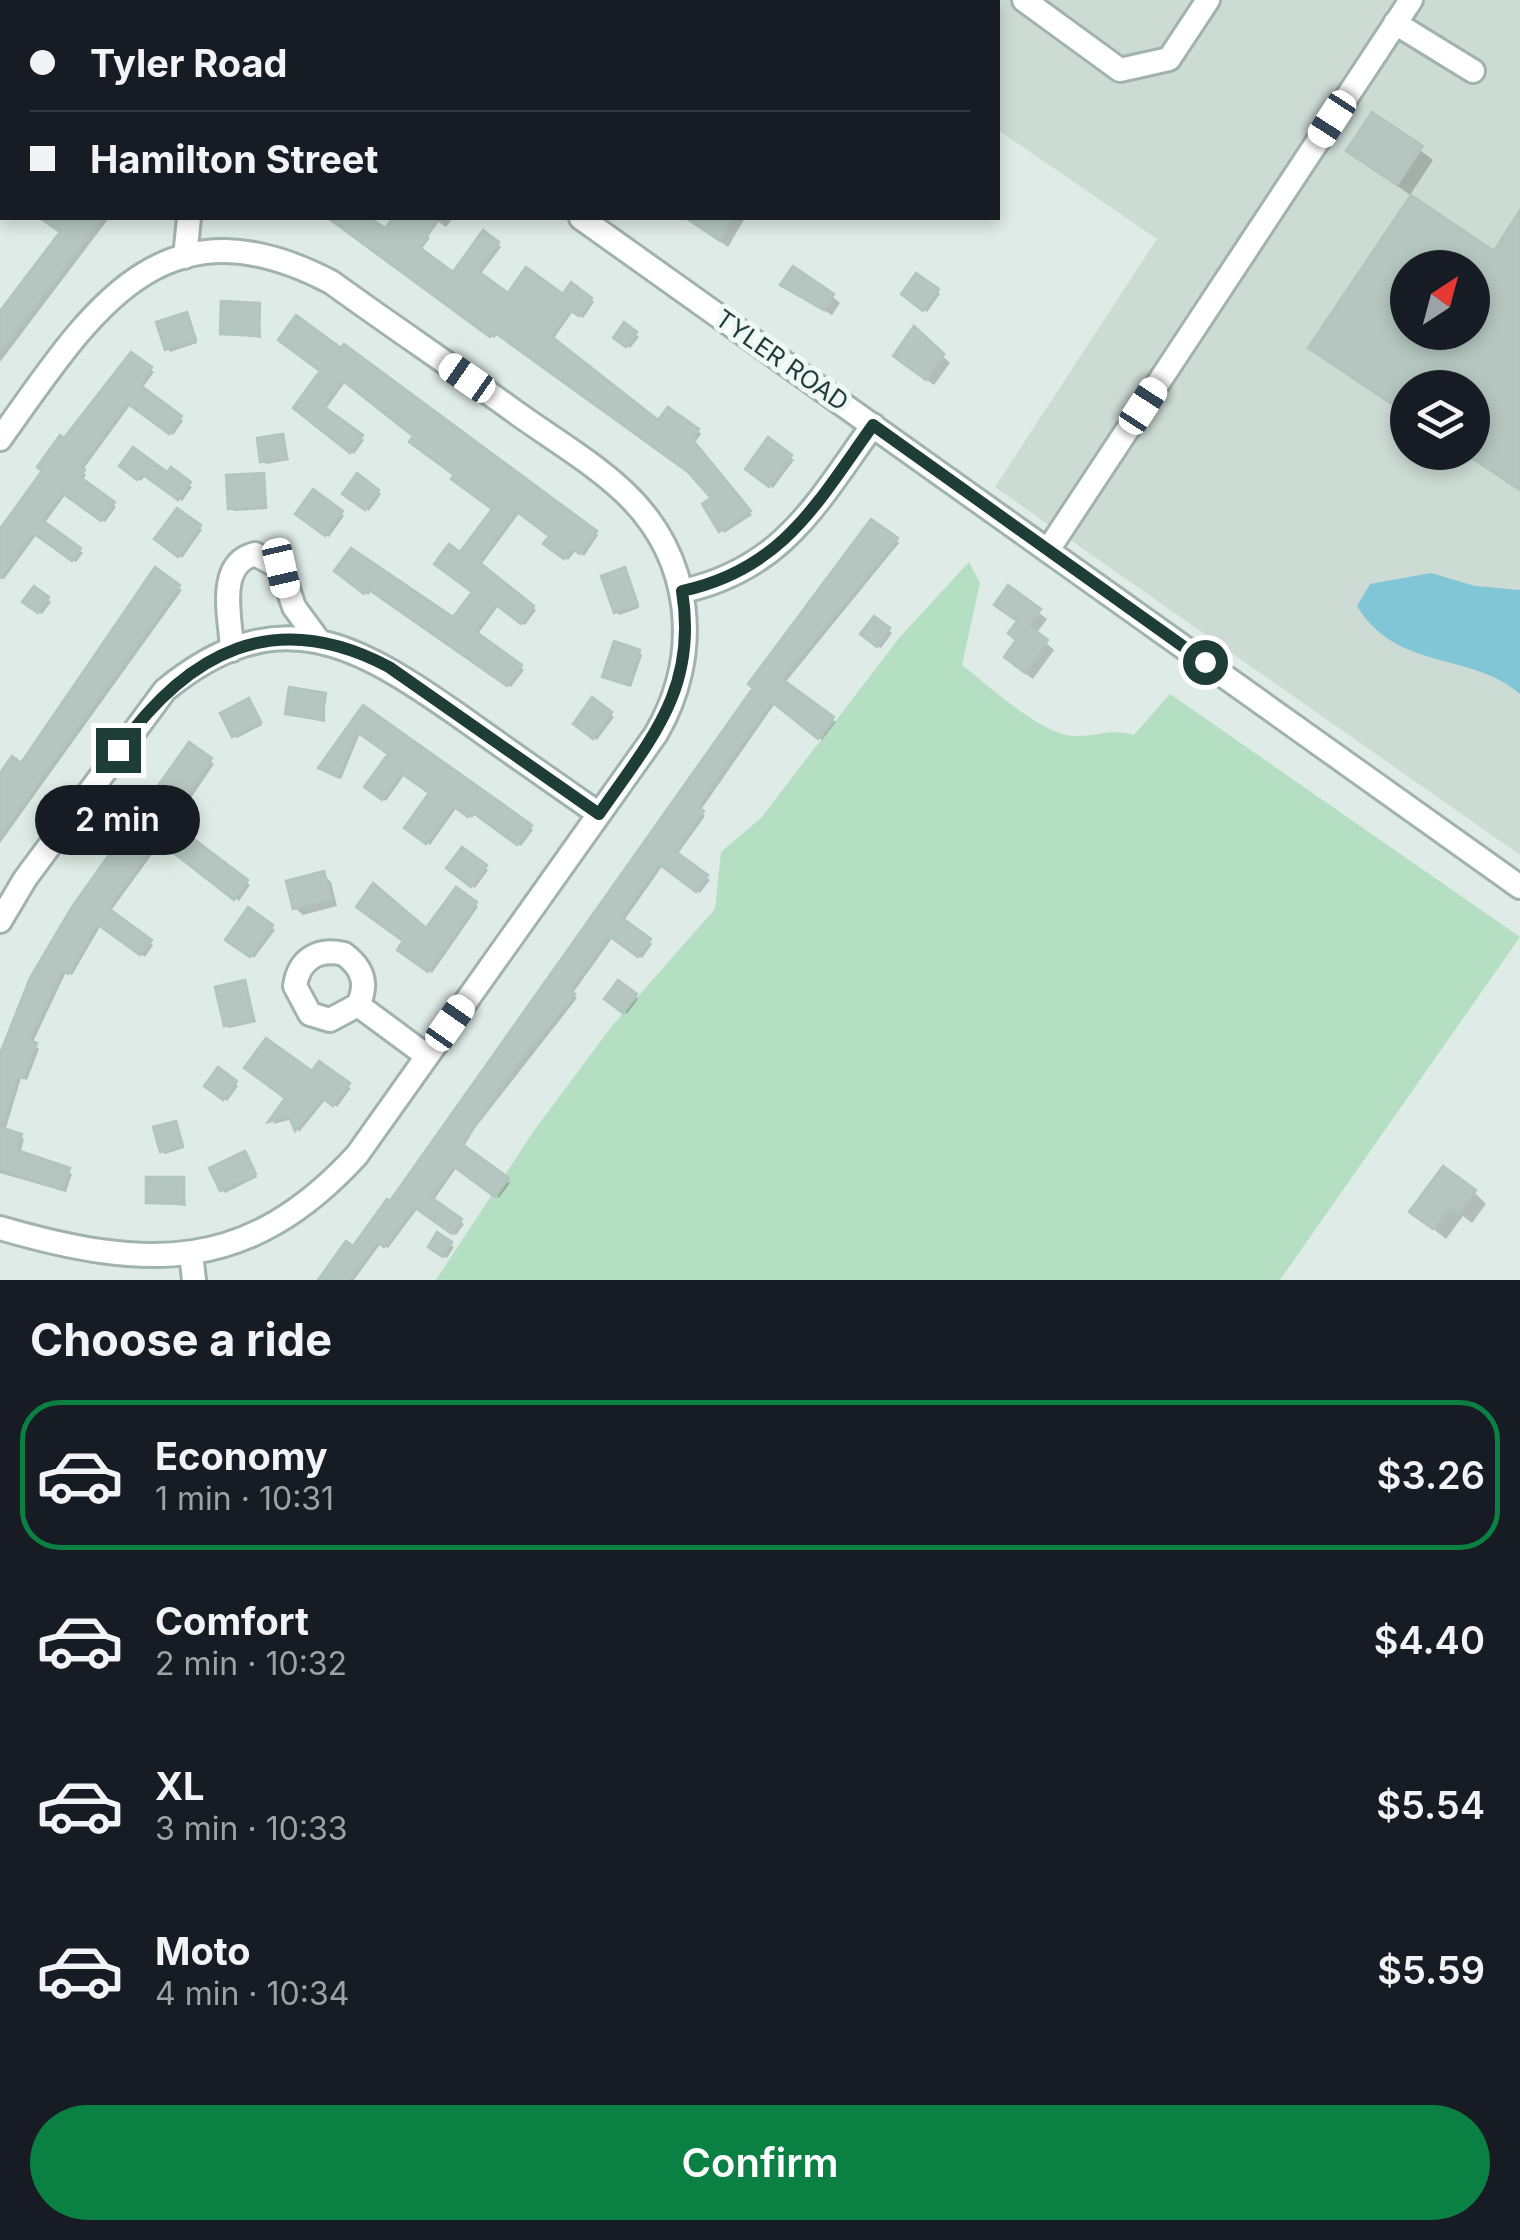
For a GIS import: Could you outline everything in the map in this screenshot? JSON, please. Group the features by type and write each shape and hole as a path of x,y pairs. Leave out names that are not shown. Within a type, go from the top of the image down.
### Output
{"street":[{"path":"1024,0 1120,70 1169,59 1208,0"},
{"path":"1048,550 1411,0"},
{"path":"1395,24 1474,72"},
{"path":"185,256 190,220"},
{"name":"TYLER ROAD","path":"585,220 1520,887"},
{"path":"0,439 81,325 105,300 152,268 185,256 220,251 260,254 300,265 331,282 622,490 660,537 682,591 686,643 675,697 656,734 356,1155 320,1192 255,1233 191,1253 110,1256 0,1228"},
{"path":"682,591 735,575 780,546 873,425"},
{"path":"232,650 228,577 239,561 255,554 281,568 294,607 319,641"},
{"path":"0,920 141,717 192,668 232,650 265,642 319,641 365,654 599,814"},
{"path":"358,1005 427,1056"},
{"path":"191,1253 194,1280"}],"shaded area":[{"path":"1000,0 1520,0 1520,855 995,487 1157,239 1000,131"}],"green space":[{"path":"969,562 980,583 962,665 1030,718 1073,736 1117,732 1134,735 1170,694 1520,937 1280,1280 436,1280 533,1132 612,1026 715,909 721,852 761,818 900,637"}],"water":[{"path":"1431,573 1475,586 1520,590 1520,694 1479,671 1392,642 1373,627 1357,606 1370,584"}],"building":[{"path":"1372,112 1423,146 1397,185 1346,151"},
{"path":"1411,195 1494,251 1520,210 1520,490 1490,470 1490,370 1390,370 1390,403 1308,348"},
{"path":"43,220 100,220 0,352 0,311 60,232"},
{"path":"331,220 373,220 385,228 391,220 439,220 419,247 453,272 483,230 499,242 478,271 508,293 526,267 563,294 571,282 592,298 579,316 569,310 551,336 658,420 668,407 699,429 692,439 751,511 719,532 702,504 711,498 688,472 494,332 490,337"},
{"path":"689,220 731,220 720,241"},
{"path":"793,266 834,294 824,310 780,285"},
{"path":"916,273 939,289 923,311 901,294"},
{"path":"221,301 260,303 259,336 220,334"},
{"path":"187,312 196,340 165,350 156,322"},
{"path":"296,315 341,348 344,344 597,531 580,554 572,549 564,559 543,544 549,536 516,511 479,562 534,606 521,624 495,604 475,631 522,665 507,686 368,589 364,594 334,571 351,548 453,617 472,592 434,564 449,544 460,552 492,509 451,479 454,475 409,442 413,436 342,380 323,406 363,435 350,453 293,408 320,371 278,340"},
{"path":"624,322 637,332 626,347 613,338"},
{"path":"914,326 944,354 926,380 893,356"},
{"path":"131,352 152,367 140,385 182,416 169,434 127,403 80,467 85,470 80,477 115,502 101,521 62,493 42,520 81,548 72,561 33,533 0,578 0,529 42,471 37,467 60,435 64,438"},
{"path":"283,434 287,458 260,462 257,438"},
{"path":"768,437 792,455 769,487 745,469"},
{"path":"133,447 167,472 171,467 191,482 178,500 142,474 137,480 119,466"},
{"path":"264,473 266,507 228,509 226,475"},
{"path":"357,473 379,490 365,510 342,494"},
{"path":"313,489 343,511 325,536 295,514"},
{"path":"177,508 201,525 178,557 154,539"},
{"path":"871,519 898,538 782,679 834,717 818,739 772,702 729,760 698,807 704,811 675,851 708,875 696,892 659,864 621,917 651,939 638,957 609,936 570,990 575,994 515,1066 462,1144 509,1178 495,1197 453,1166 431,1197 462,1219 452,1234 414,1207 384,1247 377,1242 349,1280 318,1280 346,1241 353,1246 387,1199 390,1201 753,688 748,684"},
{"path":"155,567 180,585 0,835 0,773 12,756 21,763"},
{"path":"625,567 638,605 614,613 601,576"},
{"path":"1008,585 1041,609 1029,626 1048,640 1025,673 1004,657 1016,640 1008,633 1017,621 994,605"},
{"path":"34,586 49,597 38,613 22,602"},
{"path":"874,616 890,628 877,647 860,634"},
{"path":"614,641 640,650 628,685 602,677"},
{"path":"289,687 326,693 322,720 285,714"},
{"path":"592,697 612,712 593,739 573,724"},
{"path":"249,698 261,722 232,737 220,713"},
{"path":"363,705 532,825 517,845 472,812 468,817 453,806 426,844 404,828 429,793 401,773 382,800 364,787 388,754 357,732 338,777 318,768"},
{"path":"189,742 212,758 170,821 248,880 234,900 157,840 108,908 152,940 140,955 97,924 68,974 62,970 29,1040 37,1043 23,1078 18,1076 4,1122 0,1122 0,1054 30,978 72,907"},
{"path":"462,847 487,865 471,887 446,868"},
{"path":"324,871 331,899 293,909 286,881"},
{"path":"373,883 426,928 456,887 477,902 428,972 397,950 403,941 356,907"},
{"path":"248,907 273,925 250,957 225,940"},
{"path":"245,980 254,1020 224,1026 215,987"},
{"path":"618,980 637,994 623,1013 604,999"},
{"path":"266,1038 312,1071 319,1061 350,1083 333,1106 322,1098 295,1131 289,1116 268,1122 285,1098 244,1068"},
{"path":"218,1067 237,1081 223,1100 204,1086"},
{"path":"176,1121 183,1146 160,1152 153,1127"},
{"path":"0,1127 22,1134 17,1150 70,1168 62,1190 0,1169"},
{"path":"245,1151 256,1174 220,1191 209,1168"},
{"path":"1443,1166 1476,1190 1459,1212 1450,1206 1433,1229 1409,1212"},
{"path":"146,1177 184,1177 184,1204 146,1203"},
{"path":"437,1232 452,1242 443,1257 428,1247"}],"route":[{"path":"118,750 165,690 192,668 232,650 265,642 319,641 365,654 389,667 599,814 656,734 675,697 686,643 682,591 735,575 780,546 800,526 873,425 1205,662"}]}
